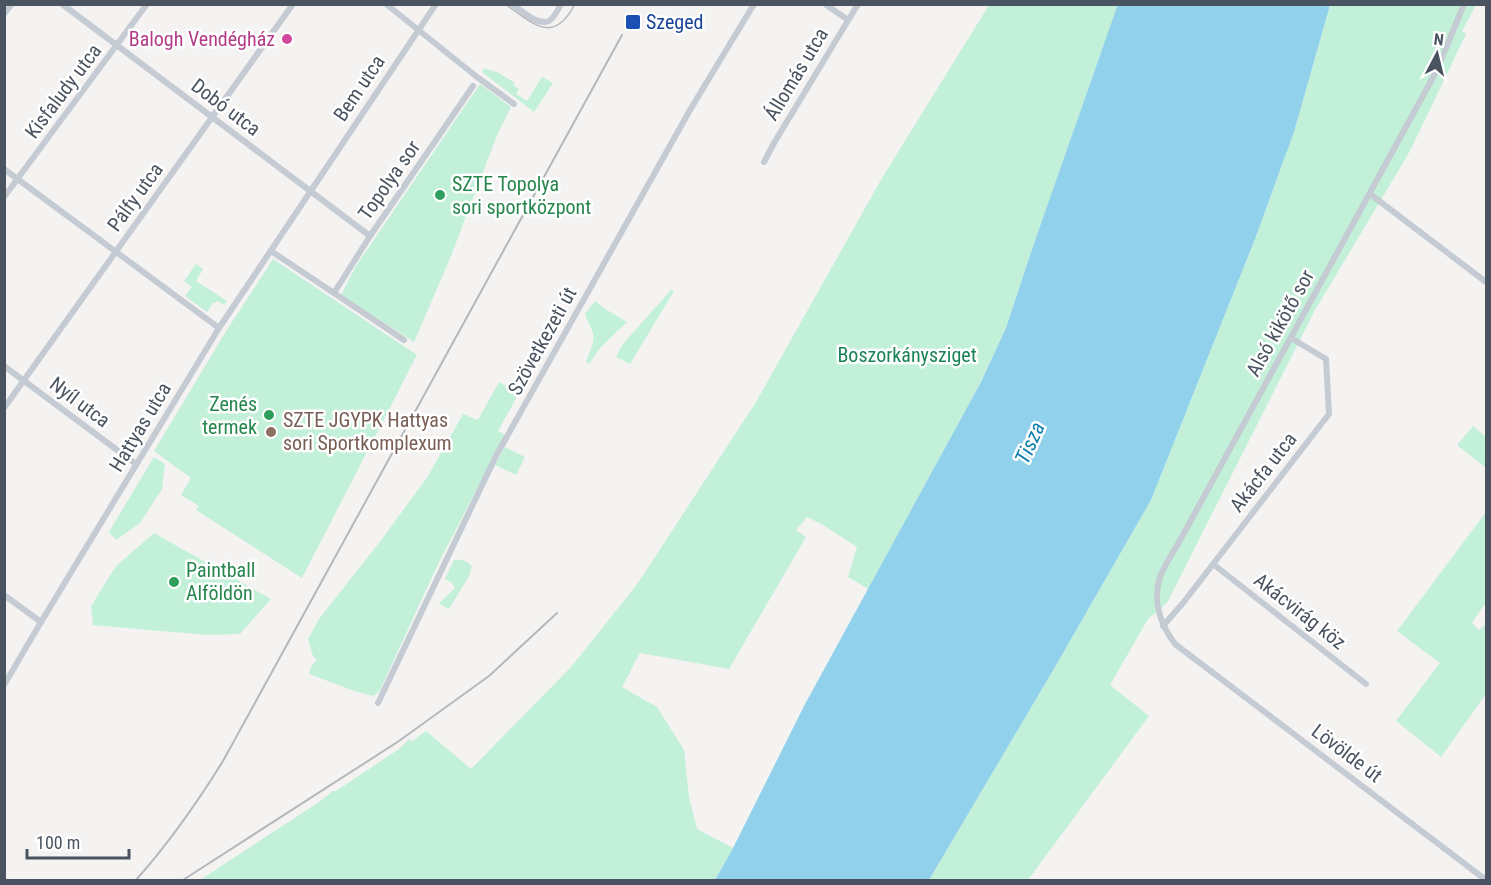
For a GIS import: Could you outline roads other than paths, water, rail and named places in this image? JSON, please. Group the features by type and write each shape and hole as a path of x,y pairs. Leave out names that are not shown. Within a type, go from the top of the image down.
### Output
{"street":[{"path":"4,14 12,4"},
{"name":"Dobó utca","path":"62,4 370,236"},
{"name":"Kisfaludy utca","path":"4,197 147,4"},
{"name":"Pálfy utca","path":"4,408 293,4"},
{"path":"386,4 514,104"},
{"name":"Bem utca","path":"310,190 435,4"},
{"path":"512,4 532,18 546,22 552,19 561,4"},
{"name":"Szövetkezeti út","path":"378,703 496,456 690,110 754,4"},
{"path":"825,4 848,20"},
{"name":"Állomás utca","path":"764,162 858,4"},
{"name":"Alsó kikötő sor","path":"1187,653 1174,644 1163,626 1157,603 1160,577 1437,70 1464,4"},
{"name":"Topolya sor","path":"334,293 370,236 473,86"},
{"path":"4,169 219,328"},
{"name":"Hattyas utca","path":"4,685 7,675 219,328 310,190"},
{"path":"1370,194 1486,282"},
{"path":"271,251 404,340"},
{"name":"Akácfa utca","path":"1163,626 1329,414 1326,358 1291,338"},
{"name":"Nyíl utca","path":"4,366 136,464"},
{"name":"Akácvirág köz","path":"1213,564 1366,684"},
{"path":"4,595 41,622"},
{"name":"Lövölde út","path":"1187,653 1486,880"}],"water":[{"name":"Tisza","path":"1118,4 1330,5 1294,132 1255,239 1151,500 929,880 715,880 804,706 981,382 1006,328"}],"tram line":[{"path":"505,4 542,27 559,24 567,17 575,4"}],"railway":[{"path":"136,880 182,822 223,761 622,35"},
{"path":"183,880 399,741 489,676 557,613"}],"place":[{"name":"Szeged","path":"633,22"},
{"name":"Balogh Vendégház","path":"287,39"},
{"name":"SZTE Topolya sori sportközpont","path":"440,195"},
{"name":"Zenés termek","path":"269,415"},
{"name":"SZTE JGYPK Hattyas sori Sportkomplexum","path":"271,432"},
{"name":"Paintball Alföldön","path":"174,582"}],"park label":[{"name":"Boszorkánysziget","path":"907,355"}]}
